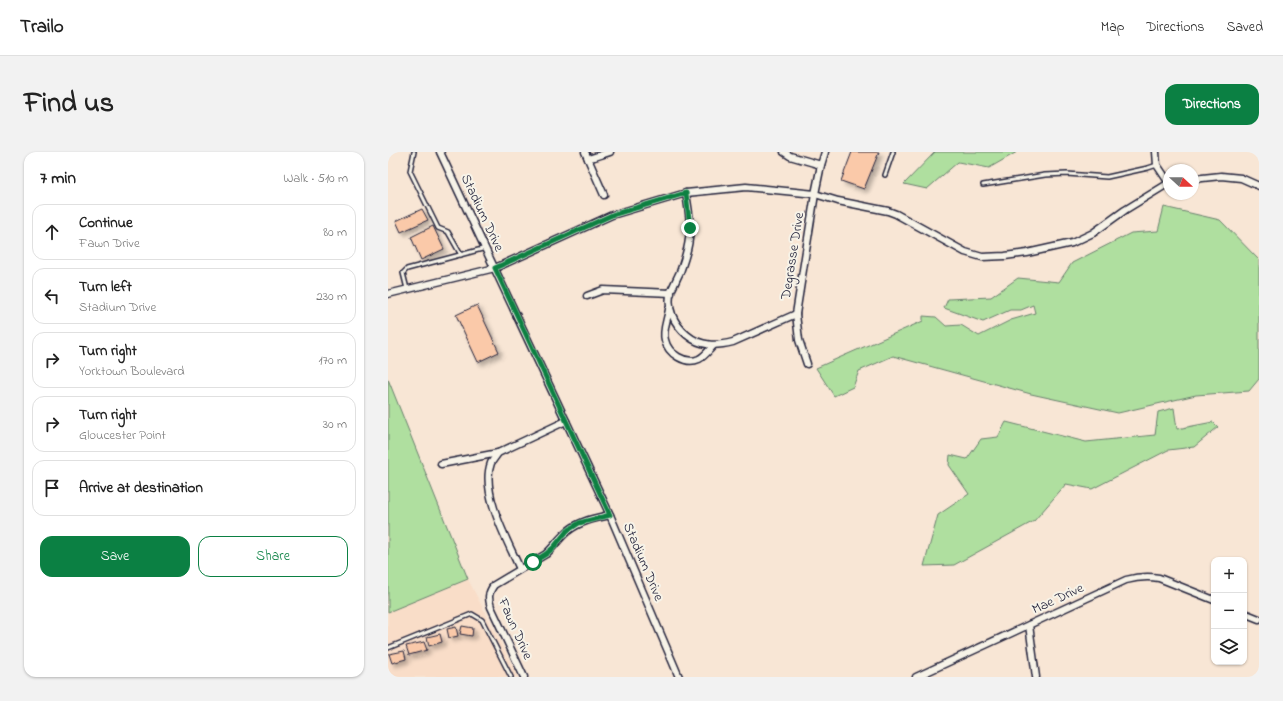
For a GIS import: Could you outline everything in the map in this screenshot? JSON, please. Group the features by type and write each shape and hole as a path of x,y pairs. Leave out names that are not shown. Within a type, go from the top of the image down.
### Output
{"street":[{"name":"Stadium Drive","path":"440,152 610,515 679,677"},
{"path":"584,152 604,195"},
{"path":"588,159 610,152"},
{"path":"784,152 790,156 821,165"},
{"name":"Degrasse Drive","path":"807,364 799,340 796,314 815,194 825,152"},
{"path":"1156,152 1157,165 1163,174"},
{"path":"1199,178 1221,176 1241,178 1259,186"},
{"path":"388,294 495,268 612,215 686,193 746,187 815,194 838,201 896,214 926,230 951,246 982,257 1028,253 1072,243 1093,233 1125,210 1163,187"},
{"path":"686,193 690,237 686,254 671,293 664,339 670,351 678,357 686,360 700,358 713,346"},
{"path":"587,296 603,290 671,293"},
{"path":"670,307 673,318 679,328 690,337 713,346 733,342 796,314"},
{"path":"441,464 498,453 566,421"},
{"path":"498,453 491,462 488,484 496,517 520,569"},
{"name":"Fawn Drive","path":"524,677 488,598 490,590 494,585 546,554 567,531 579,523 610,515"},
{"name":"Mae Drive","path":"916,677 1126,580 1143,577 1159,578 1211,599"},
{"path":"1247,614 1259,619"},
{"path":"1029,625 1036,677"}],"lane":[{"path":"414,152 410,171 438,228 448,232 461,255"},
{"path":"885,175 893,152"},
{"path":"983,184 1045,175 1067,174 1107,177 1157,165"},
{"path":"407,290 403,273 407,269 486,248"},
{"path":"388,648 472,614 482,620 511,677"}],"shaded area":[{"path":"468,579 518,677 388,677 388,612"}],"green space":[{"path":"935,152 1017,152 989,168 958,162 927,189 904,184"},
{"path":"1164,207 1220,220 1259,260 1259,379 1249,391 1196,395 1118,413 1031,394 893,356 859,371 853,387 834,396 816,368 923,321 923,316 936,317 946,326 961,325 979,336 1011,320 1035,313 1033,305 1021,310 1010,310 983,322 944,308 948,299 991,297 1018,278 1059,282 1072,263 1131,233 1158,231"},
{"path":"388,379 468,579 388,612"},
{"path":"1174,408 1177,429 1213,422 1218,427 1194,447 1168,450 1092,489 1066,484 1034,521 954,565 924,566 938,515 969,494 949,465 950,455 967,459 981,439 998,437 1006,422 1086,442 1155,435 1158,412"}],"building":[{"path":"852,152 879,152 864,189 841,181"},
{"path":"422,209 428,220 401,232 396,221"},
{"path":"433,226 444,249 421,260 411,237"},
{"path":"477,305 499,352 478,362 456,315"},
{"path":"462,626 473,628 472,636 460,634"},
{"path":"456,627 458,636 449,638 447,629"},
{"path":"440,634 442,642 429,646 427,637"},
{"path":"424,642 427,650 409,655 406,646"},
{"path":"404,651 406,659 392,663 389,654"}],"route":[{"path":"533,562 546,554 567,531 579,523 610,515 495,268 612,215 686,193 690,228"}]}
